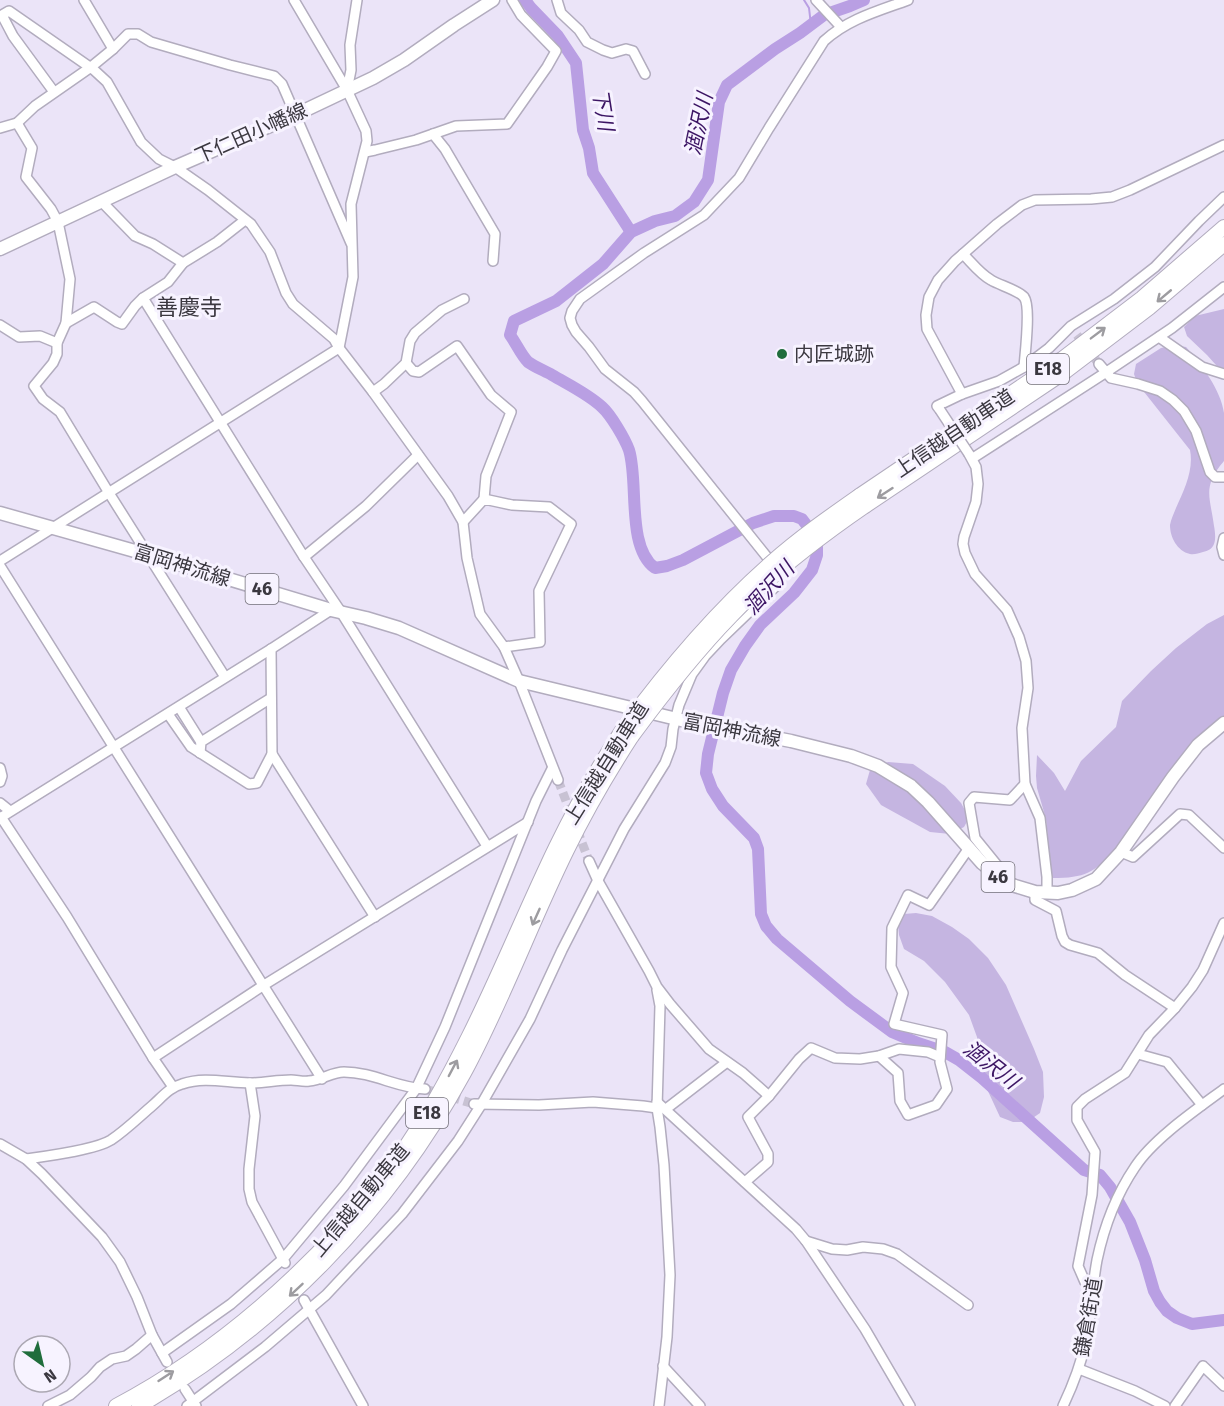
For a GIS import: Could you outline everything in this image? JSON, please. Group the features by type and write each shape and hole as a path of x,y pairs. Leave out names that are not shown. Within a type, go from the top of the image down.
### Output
{"highway":[{"name":"上信越自動車道","path":"862,501 1070,353 1142,298 1224,227"},
{"name":"上信越自動車道","path":"139,1406 239,1340 290,1296 362,1221 427,1136 464,1072 494,1013 571,841 628,733 659,681 687,647 750,582 799,540 1066,371 1111,339 1224,245"},
{"name":"上信越自動車道","path":"116,1406 180,1368 278,1292 336,1233 395,1161 435,1101 452,1070 556,847 587,787 628,733"}],"main road":[{"name":"下仁田小幡線","path":"0,249 347,90 396,65 490,1"},
{"name":"富岡神流線","path":"0,513 407,631 519,681 678,719 791,741 851,756 878,766 911,786 982,863 998,876 1012,885 1041,892 1065,891 1096,879 1121,852 1198,745 1224,723"}],"street":[{"path":"84,0 113,49"},
{"path":"0,561 339,348 353,277 351,204 368,141 366,131 347,90 294,0"},
{"path":"347,90 351,70 350,45 357,0"},
{"path":"365,152 456,126 507,124 556,51 521,15 512,0"},
{"path":"556,0 561,13 579,30 587,42 612,53 626,49 633,51 645,74"},
{"path":"816,0 840,25"},
{"path":"184,1389 192,1405 310,1310 402,1214 458,1141 477,1105 530,1019 562,950 624,829 665,763 671,747 673,729 678,719 679,705 692,674 721,639 779,582 779,572 642,401 605,369 570,318 580,299 644,253 704,215 739,178 825,41 840,25 908,0"},
{"path":"54,92 13,36 2,15 9,11 91,67 106,82 141,142 159,159 208,190 251,224 261,237 293,304 334,339 448,496 464,522 467,558 480,614 504,647 558,780"},
{"path":"0,128 17,123 35,106 91,67 128,34 138,34 151,42 274,76 282,84 353,248"},
{"path":"17,123 32,148 26,177 51,209 58,222 70,279 66,323 57,343 57,354 53,363 34,386 43,399 60,412 225,677"},
{"path":"433,134 445,149 495,234 493,261"},
{"path":"962,394 927,329 926,315 929,297 938,280 963,254 1022,205 1035,200 1091,200 1113,196 1224,145"},
{"path":"1175,1008 1125,975 1098,953 1065,942 1056,911 1035,900 1047,877 1040,818 1025,784 1022,728 1028,688 1026,661 1019,637 1007,610 975,574 965,553 964,537 976,502 978,484 976,467 937,406 999,381 1024,367 1049,348 1071,326 1114,299 1155,267 1224,197"},
{"path":"102,202 135,236 153,244 183,263"},
{"path":"66,323 94,307 122,324 143,298 168,282 183,263 217,242 245,220"},
{"path":"963,254 990,280 1023,296 1027,315 1024,367"},
{"path":"971,456 1106,373 1172,328 1224,287"},
{"path":"143,298 336,611 487,846"},
{"path":"373,392 406,363 410,341 415,333 442,310 464,299"},
{"path":"0,325 19,337 40,336 57,343"},
{"path":"1071,326 1077,335"},
{"path":"1159,337 1202,367 1224,374"},
{"path":"406,363 413,371 419,372 457,346 491,395 511,412 486,476 484,499 464,522"},
{"path":"1099,364 1111,378 1160,391 1173,400 1184,411 1196,431 1210,472 1215,477 1224,477"},
{"path":"304,557 366,506 418,455"},
{"path":"484,499 512,505 549,507 571,524 539,591 540,642 504,647"},
{"path":"1224,538 1222,547 1224,555"},
{"path":"0,566 322,1079"},
{"path":"173,1087 67,917 1,817 225,677 336,611"},
{"path":"168,714 191,747 249,784 257,783 272,754 271,649"},
{"path":"201,742 271,698"},
{"path":"179,707 201,742 200,753"},
{"path":"272,754 375,917"},
{"path":"0,768 2,776 0,782"},
{"path":"162,1353 231,1304 284,1261 420,1089 528,822 552,769"},
{"path":"998,876 1001,870 975,838 969,803 974,797 1010,800 1025,784"},
{"path":"0,803 10,811"},
{"path":"1121,852 1133,857 1180,814 1189,815 1224,848"},
{"path":"153,1058 264,985 528,822"},
{"path":"879,1056 898,1073 900,1101 908,1115 936,1105 946,1089 940,1062 942,1035 894,1024 903,993 891,967 892,928 908,894 929,905 969,848"},
{"path":"589,861 657,987 709,1049 743,1073 769,1096"},
{"path":"1093,1288 1085,1282 1078,1266 1092,1195 1095,1152 1077,1120 1077,1107 1085,1099 1125,1074 1149,1035 1192,987 1203,970 1224,923"},
{"path":"657,987 660,1006 660,1106 670,1275 667,1336 659,1406"},
{"path":"745,1182 768,1162 768,1154 748,1117 811,1048 835,1058 860,1059 879,1056 899,1049 928,1052 940,1057"},
{"path":"1138,1054 1167,1062 1202,1105 1224,1089"},
{"path":"477,1105 593,1102 660,1106 727,1062"},
{"path":"26,1160 108,1142 173,1087 195,1081 250,1083 309,1081 344,1072 371,1075 420,1089"},
{"path":"250,1083 255,1116 249,1189 252,1202 284,1261"},
{"name":"鎌倉街道","path":"1063,1406 1079,1369 1086,1340 1097,1260 1116,1200 1135,1166 1154,1145 1202,1105"},
{"path":"660,1106 806,1240 865,1329 910,1406"},
{"path":"0,1144 26,1160 42,1174 102,1237 120,1262 152,1335 167,1362"},
{"path":"806,1240 832,1250 863,1247 883,1249 897,1254 968,1305"},
{"path":"304,1300 363,1406"},
{"path":"48,1406 70,1395 100,1367 112,1359 126,1356 152,1335"},
{"path":"663,1366 700,1406"},
{"path":"1174,1406 1203,1366 1224,1386"},
{"path":"1079,1369 1135,1391 1164,1406"}],"shaded area":[{"path":"1224,309 1224,374 1187,336 1184,327 1195,316"},
{"path":"1174,345 1186,347 1204,369 1215,386 1224,413 1224,461 1213,478 1209,492 1215,542 1208,550 1193,554 1178,547 1171,534 1170,525 1188,480 1191,465 1190,450 1137,383 1134,374 1136,364 1161,348"},
{"path":"1224,615 1224,722 1109,857 1095,869 1081,875 1052,878 1046,819 1037,788 1037,755 1054,773 1065,791 1081,761 1116,727 1122,701 1176,648 1207,624"},
{"path":"888,762 913,764 945,786 961,803 969,818 964,827 950,834 930,832 881,805 866,784 870,770"},
{"path":"916,913 932,916 969,939 988,958 1006,985 1043,1072 1044,1097 1040,1113 1027,1122 1013,1122 1000,1117 987,1089 977,1037 969,1015 945,982 924,961 904,949 898,925 904,914"}],"waterway":[{"name":"下川","path":"525,0 558,36 576,63 583,130 593,173 631,232"},
{"path":"804,0 809,8 811,25"},
{"name":"涸沢川","path":"864,0 824,15 727,85 719,102 708,180 694,202 675,216 655,221 631,232 603,264 556,301 514,321 510,335 528,362 597,402 617,427 629,450 632,463 635,513 640,545 646,558 655,568 683,560 753,523 774,516 794,516 802,519 817,539 817,555 812,570 794,593 760,625 731,670 708,754 706,773 712,789 723,806 754,838 758,849 761,914 766,926 777,939 850,1001 892,1032 945,1052 959,1060 1084,1170 1100,1175 1110,1187 1130,1222 1154,1291 1167,1311 1192,1324 1224,1320"}],"tunnel":[{"path":"1077,335 1099,364"},
{"path":"558,780 589,861"},
{"path":"425,1089 474,1104"}],"place":[{"name":"内匠城跡","path":"782,354"}],"district":[{"name":"善慶寺","path":"189,307"}]}
